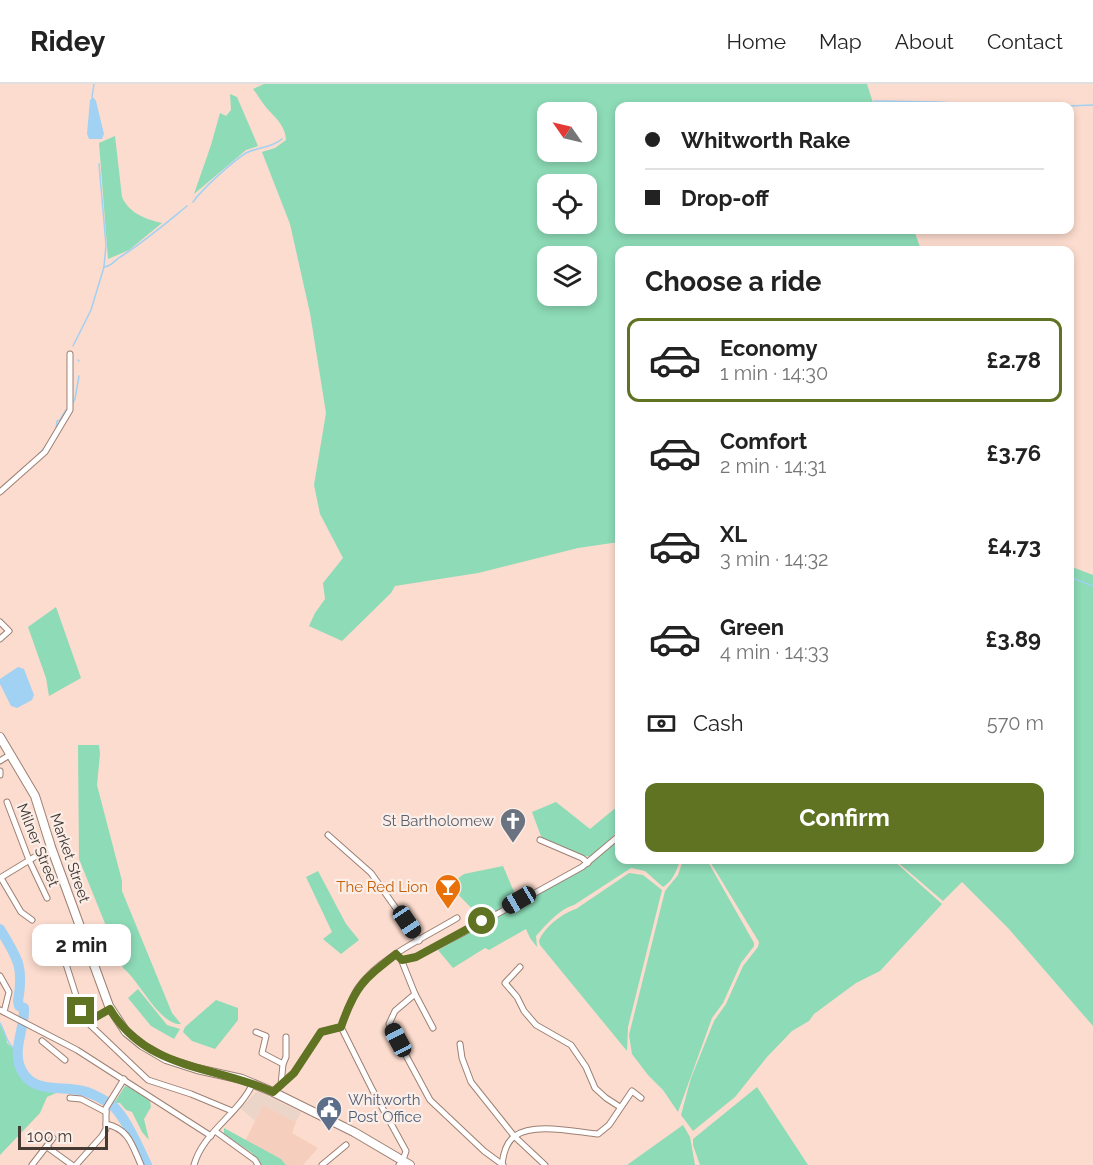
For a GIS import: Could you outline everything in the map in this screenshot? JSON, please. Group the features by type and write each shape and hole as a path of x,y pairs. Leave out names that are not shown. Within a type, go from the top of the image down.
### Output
{"main road":[{"name":"Market Street","path":"0,737 35,796 51,848 110,1009 126,1032 154,1053 189,1066 252,1083 273,1092 354,1132 404,1163"}],"street":[{"path":"0,492 45,452 70,410 70,354"},
{"path":"0,622 9,631 0,639"},
{"path":"0,761 11,754"},
{"name":"Milner Street","path":"7,802 29,860 47,898"},
{"path":"328,835 371,873 419,940"},
{"path":"540,840 582,858 588,863"},
{"path":"402,960 416,957 459,935 588,863 615,840"},
{"path":"32,921 21,912 0,878 51,848"},
{"path":"404,1163 406,1151 341,1027 348,1006 359,986 396,954 457,918"},
{"path":"80,927 63,932 58,939 81,1011 87,1022 148,1080 232,1111"},
{"path":"396,954 402,960 415,993 433,1028"},
{"path":"520,968 505,983 517,997 524,1011 536,1025 571,1045 586,1067 595,1088 620,1107"},
{"path":"0,976 9,992 2,1011 62,1041 211,1136"},
{"path":"415,993 395,1011 389,1024 430,1100 502,1165 504,1152 514,1136 532,1129 598,1134 609,1125 632,1090 641,1098"},
{"path":"87,1022 110,1009"},
{"path":"273,1092 294,1073 321,1032 341,1027"},
{"path":"256,1032 267,1036 262,1053 283,1064"},
{"path":"281,1085 286,1057 286,1037"},
{"path":"42,1041 65,1059"},
{"path":"54,1051 62,1041"},
{"path":"460,1044 471,1082 514,1136 545,1165"},
{"path":"47,1147 74,1165 98,1143 106,1124 106,1110 124,1079"},
{"path":"194,1165 196,1158 211,1136 245,1097 252,1083"},
{"path":"70,1098 81,1099 106,1110"},
{"path":"106,1124 118,1127 125,1132 141,1165"},
{"path":"215,1131 255,1160 258,1165"},
{"path":"32,1165 53,1138"},
{"path":"322,1165 346,1145"}],"shaded area":[{"path":"256,1092 301,1112 296,1122 263,1105 255,1121 240,1108"},
{"path":"263,1105 296,1122 292,1133 318,1148 303,1165 286,1165 281,1159 245,1141"}],"green space":[{"path":"264,84 867,84 873,102 615,102 615,234 915,234 920,246 615,246 615,543 578,548 478,573 395,586 391,593 342,641 309,626 325,599 323,583 343,558 320,514 314,485 326,413 310,313 290,224 262,152 275,148 286,140 279,122 253,89"},
{"path":"230,94 237,97 258,146 246,150 194,194 220,113 226,116 231,110"},
{"path":"115,136 122,197 125,203 138,214 162,223 129,250 108,259 99,143"},
{"path":"1074,568 1093,575 1093,1026 1008,928 962,882 943,901 900,864 1074,864"},
{"path":"56,607 81,678 49,696 46,678 28,627"},
{"path":"78,745 99,745 97,785 122,881 122,891 172,1013 181,1024 173,1023 165,1018 123,968 79,859"},
{"path":"556,802 590,829 615,808 615,834 592,857 583,856 542,839 532,812"},
{"path":"615,841 615,864 679,864 669,882 663,887 645,871 631,868 548,922 536,936 537,947 526,929 489,950 485,948 453,968 438,950 581,870"},
{"path":"682,864 709,864 754,946 741,963 723,1003 712,1018 678,1112 663,1090 632,1054 629,1035 665,891 678,875"},
{"path":"711,864 897,864 942,904 880,971 856,983 814,1014 809,1021 792,1031 767,1057 735,1097 693,1131 681,1115 691,1078 714,1021 726,1004 743,966 758,947 759,942"},
{"path":"503,866 517,899 482,919 449,885 464,874"},
{"path":"318,871 346,924 359,940 341,954 323,939 332,932 306,877"},
{"path":"629,873 643,875 662,890 628,1027 627,1051 539,941 554,921"},
{"path":"78,932 87,955 69,961 61,939"},
{"path":"138,989 167,1025 180,1029 174,1039 151,1026 128,998"},
{"path":"216,1000 238,1008 238,1020 215,1049 192,1041 183,1032 185,1027"},
{"path":"0,1024 7,1043 16,1051 20,1068 27,1080 39,1088 56,1093 47,1097 40,1113 0,1155"},
{"path":"125,1086 150,1101 151,1107 144,1119 149,1140 142,1132 132,1112 126,1110 120,1103 114,1103"},
{"path":"757,1087 808,1165 700,1165 693,1139"},
{"path":"683,1125 690,1137 695,1165 627,1165"},
{"path":"224,1128 281,1159 286,1165 261,1165 252,1153 224,1134"}],"water":[{"path":"93,97 104,134 102,139 89,139 87,134 90,100"},
{"path":"18,667 24,669 34,695 32,700 17,708 11,706 0,684 0,679"}],"waterway":[{"path":"92,97 94,84"},
{"path":"874,101 937,102"},
{"path":"1074,106 1093,105"},
{"path":"193,202 210,183 240,157 282,139"},
{"path":"73,346 91,310 104,267 106,245 99,164"},
{"path":"104,267 138,245 187,206"},
{"path":"72,404 79,376"},
{"path":"56,429 57,421 66,410"},
{"path":"39,454 46,446"},
{"path":"8,482 24,467"},
{"path":"1074,579 1093,586"},
{"path":"0,929 15,956 20,971 18,1001 19,1006 24,1008 24,1015 18,1057 24,1074 30,1081 39,1085 87,1092 112,1106 129,1128 147,1165"},
{"path":"0,1023 9,1043 18,1050"}],"place":[{"name":"St Bartholomew","path":"513,844"},
{"name":"The Red Lion","path":"448,910"},
{"name":"Whitworth Post Office","path":"329,1132"}],"route":[{"path":"81,1011 87,1022 110,1009 126,1032 154,1053 197,1069 242,1079 273,1092 294,1073 321,1032 341,1027 348,1006 366,978 396,954 402,960 416,957 482,921"}]}
